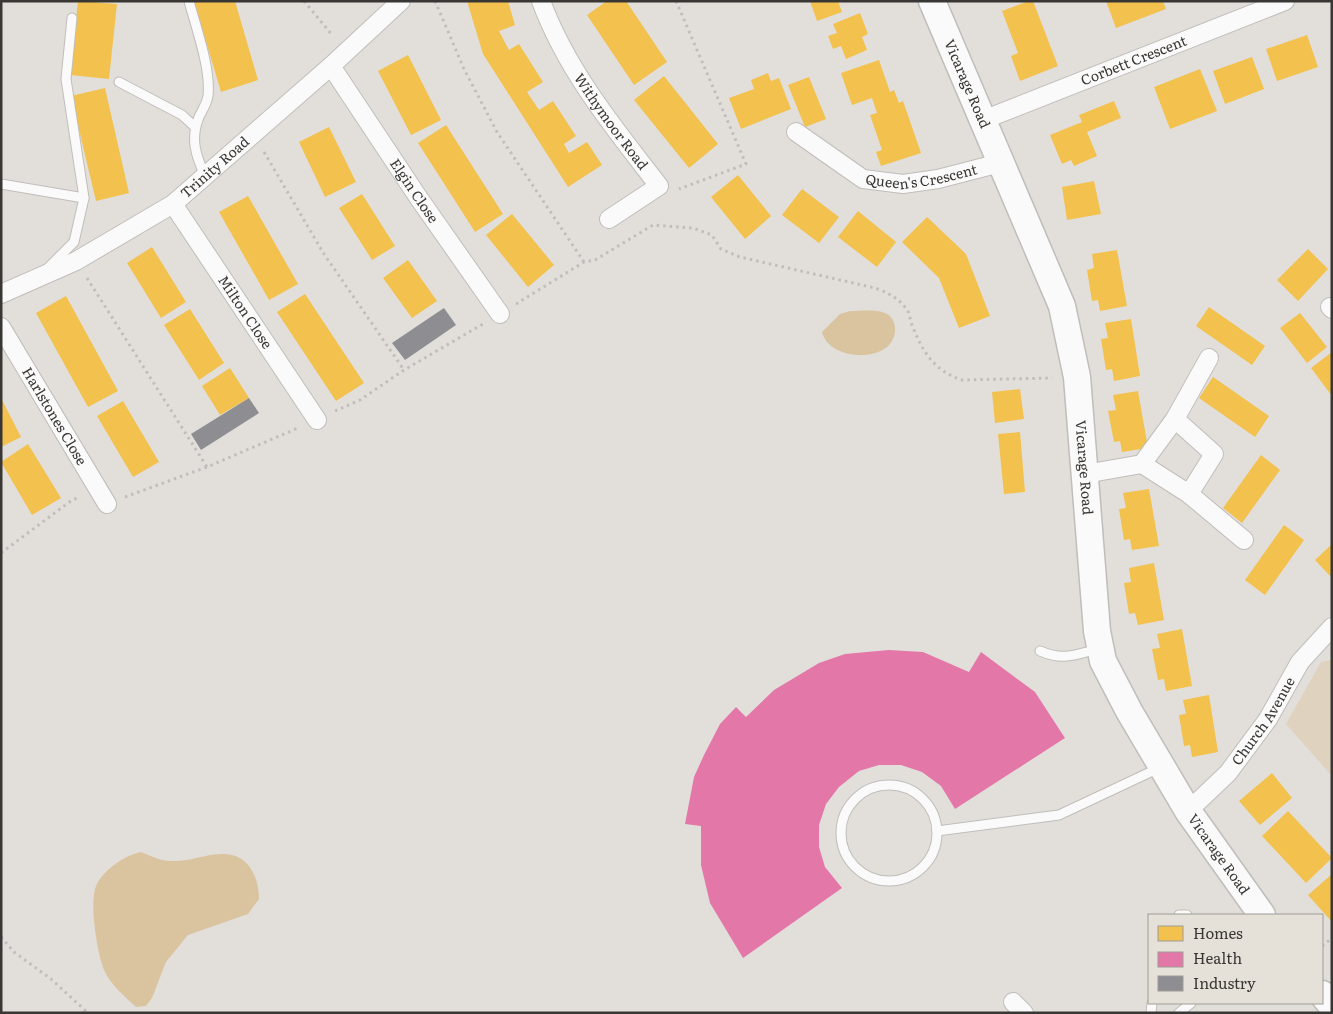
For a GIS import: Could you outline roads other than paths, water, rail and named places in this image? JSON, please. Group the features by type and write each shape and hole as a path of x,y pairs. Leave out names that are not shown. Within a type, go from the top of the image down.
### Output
{"street":[{"name":"Trinity Road","path":"1,294 76,261 173,204 331,66 401,1"},
{"name":"Withymoor Road","path":"541,1 553,32 598,106 659,186 609,219"},
{"name":"Vicarage Road","path":"932,1 1062,306 1077,377 1096,631 1103,661 1188,812 1261,914"},
{"name":"Corbett Crescent","path":"983,120 1285,1"},
{"name":"Elgin Close","path":"331,66 418,197 500,314"},
{"name":"Queen's Crescent","path":"796,132 863,179 903,184 938,179 1000,163"},
{"name":"Milton Close","path":"173,204 316,420"},
{"name":"Harlstones Close","path":"1,327 103,498"},
{"path":"1142,464 1175,419 1209,358"},
{"path":"1175,419 1214,454 1189,494"},
{"path":"1085,474 1142,464 1189,494 1244,540"},
{"name":"Church Avenue","path":"1188,812 1228,773 1268,719 1300,662 1332,627"},
{"path":"1323,995 1332,1006"}],"lane":[{"path":"189,1 204,55 208,97 195,127 196,156 205,176"},
{"path":"38,278 74,242 84,198 66,79 72,18"},
{"path":"119,82 182,115 195,127"},
{"path":"1,184 84,198"},
{"path":"1040,651 1053,657 1063,658 1100,648"},
{"path":"937,831 1059,815 1162,767"},
{"path":"886,785 901,786 915,792 926,803 934,816 937,831 934,848 927,862 915,873 900,880 883,881 868,876 854,866 845,853 841,837 845,815 858,796 871,788 886,785"},
{"path":"1179,1013 1189,1004"}]}
